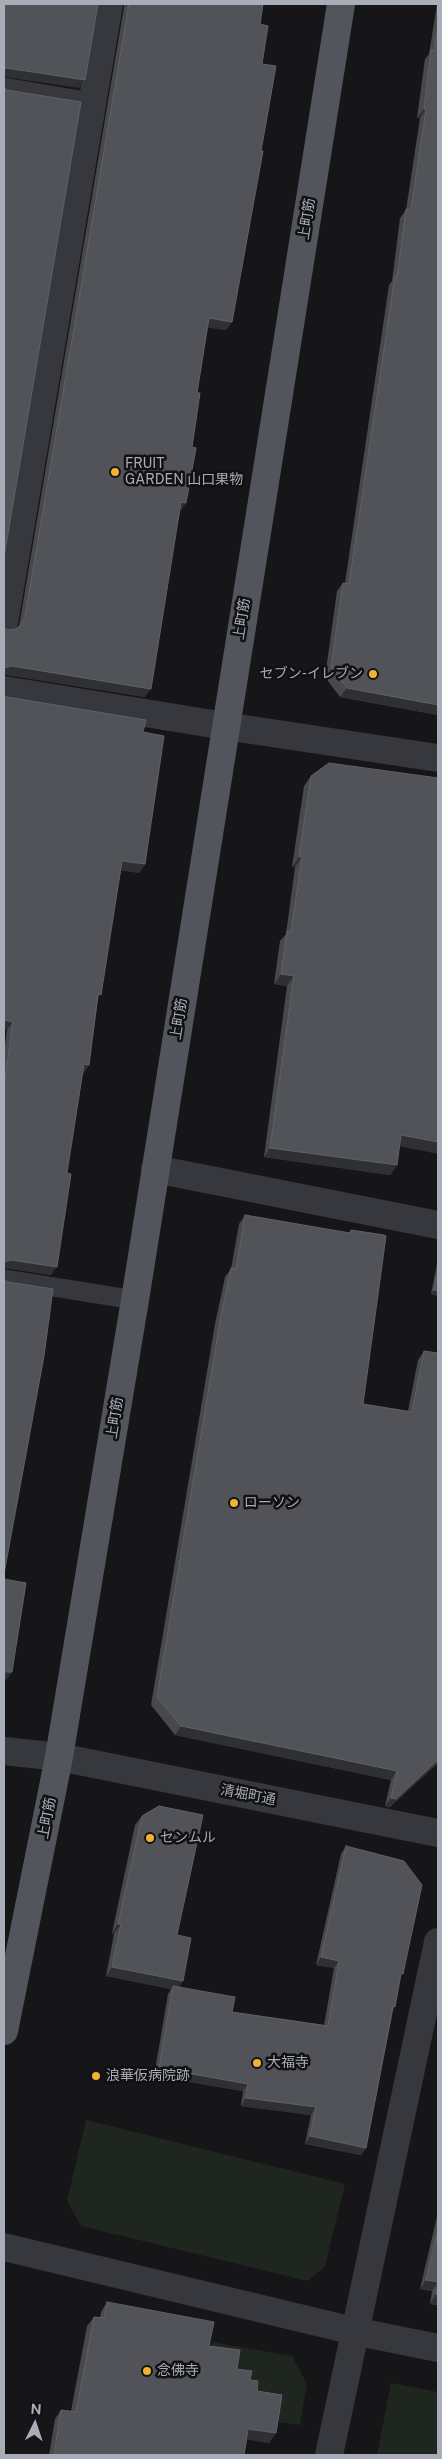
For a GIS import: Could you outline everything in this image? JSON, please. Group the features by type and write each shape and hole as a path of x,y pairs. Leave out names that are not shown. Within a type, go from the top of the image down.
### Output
{"main road":[{"name":"上町筋","path":"4,2031 59,1757 135,1300 341,4"}],"street":[{"path":"4,623 109,4"},
{"path":"4,690 438,758"},
{"path":"155,1168 438,1225"},
{"name":"清堀町通","path":"4,1751 59,1757 438,1833"},
{"path":"329,2455 438,1942"},
{"path":"4,2248 354,2331 438,2348"}],"lane":[{"path":"4,87 92,102"},
{"path":"4,1279 135,1300"}],"shaded area":[{"path":"86,2120 345,2184 325,2266 308,2281 81,2226 67,2201"},
{"path":"212,2342 292,2356 307,2384 300,2425 276,2422 211,2351"},
{"path":"391,2383 438,2392 438,2455 377,2455"}],"building":[{"path":"4,4 98,4 85,80 6,68 4,70"},
{"path":"129,4 263,4 260,24 268,26 262,64 276,66 261,151 263,151 232,322 209,318 197,393 200,393 192,447 196,448 186,503 181,502 151,689 12,666 4,668 4,628 8,630 16,629 21,625 25,617"},
{"path":"438,25 438,705 347,688 331,668 343,583 349,584 395,276 397,277 406,209 411,210 426,110 424,109 431,50 434,51"},
{"path":"4,87 7,90 81,102 4,557"},
{"path":"4,696 146,720 143,732 164,736 145,864 122,861 101,995 98,994 89,1065 84,1064 67,1173 71,1174 57,1267 11,1260 4,1262 4,1087 13,1022 4,1020"},
{"path":"329,763 438,778 438,1142 401,1135 397,1165 270,1148 294,976 281,974 287,931 291,932 302,857 299,857 311,776"},
{"path":"245,1215 350,1233 351,1230 386,1236 363,1404 412,1412 424,1351 438,1353 438,1760 396,1799 391,1798 397,1771 181,1726 157,1697 221,1316 231,1268 236,1269"},
{"path":"438,1269 438,1291 434,1290"},
{"path":"4,1280 53,1289 44,1356 4,1574"},
{"path":"4,1579 26,1583 12,1672 4,1672"},
{"path":"159,1806 203,1815 177,1935 191,1938 183,1981 112,1967 121,1924 118,1924 142,1816"},
{"path":"346,1846 404,1861 422,1885 403,1974 401,1974 395,2007 393,2006 366,2148 310,2136 316,2107 246,2098 248,2084 159,2068 173,1986 235,1997 232,2012 328,2026 339,1961 321,1957"},
{"path":"438,2229 438,2282 426,2280"},
{"path":"107,2302 214,2322 209,2346 240,2350 237,2369 252,2371 250,2380 258,2381 257,2391 282,2395 276,2433 248,2429 244,2455 54,2455 61,2410 76,2412 94,2317 104,2318"}],"place":[{"name":"FRUIT GARDEN 山口果物","path":"115,472"},
{"name":"セブン-イレブン","path":"373,674"},
{"name":"ローソン","path":"234,1503"},
{"name":"センムル","path":"150,1838"},
{"name":"大福寺","path":"257,2063"},
{"name":"浪華仮病院跡","path":"96,2076"},
{"name":"念佛寺","path":"147,2371"}]}
